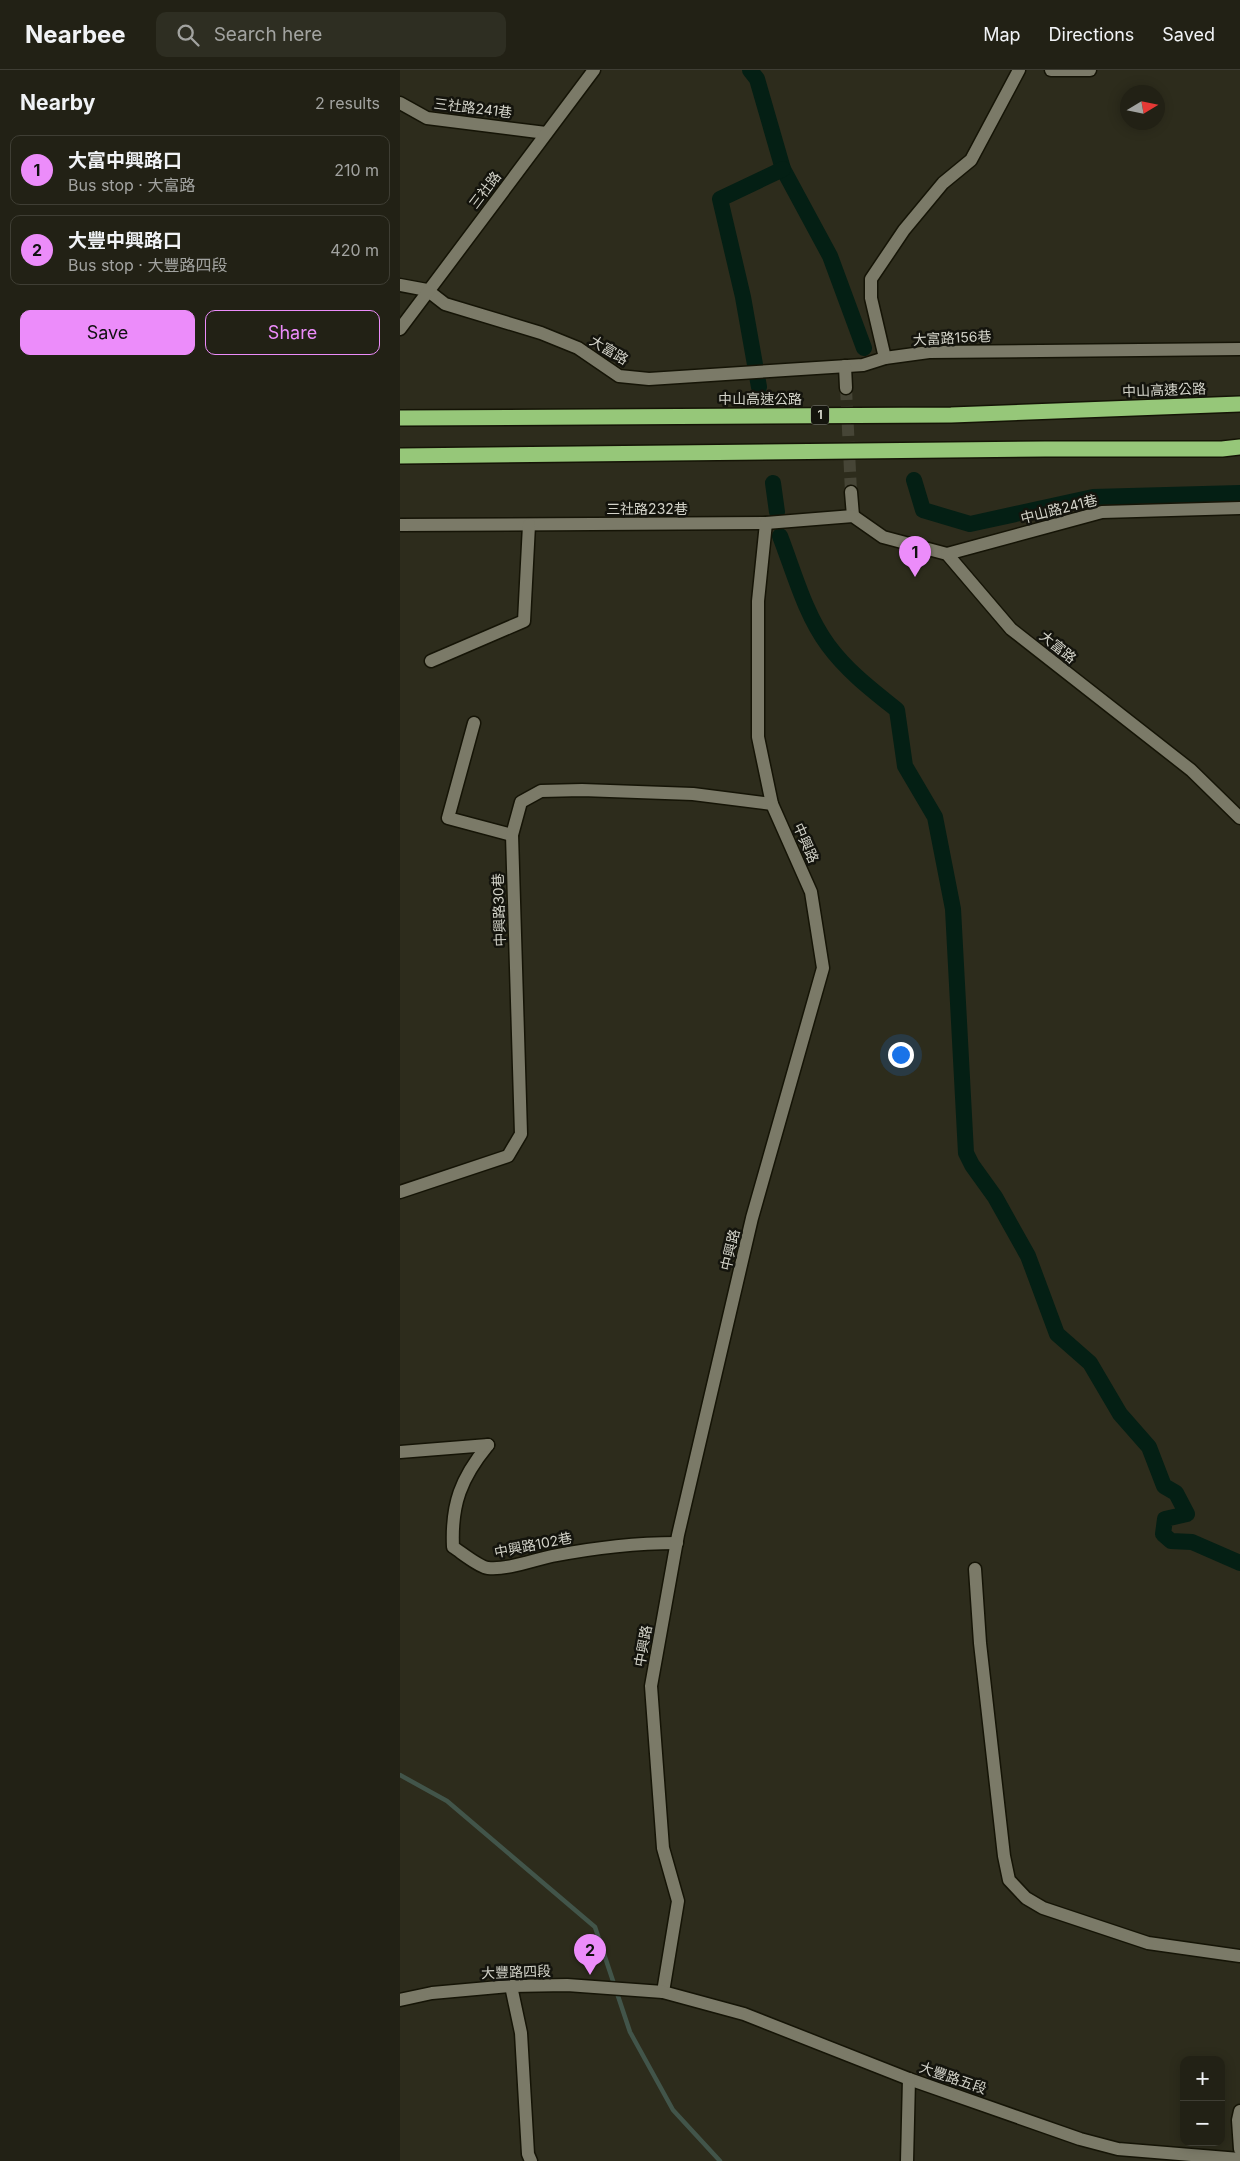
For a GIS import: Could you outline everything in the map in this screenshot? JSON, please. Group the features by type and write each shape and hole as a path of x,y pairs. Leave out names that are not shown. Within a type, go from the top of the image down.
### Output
{"highway":[{"name":"中山高速公路","path":"400,418 951,415 1240,404"},
{"path":"400,456 1240,448"}],"street":[{"name":"三社路","path":"400,329 427,290 594,70"},
{"path":"885,358 870,298 871,279 904,230 943,183 971,160 1019,70"},
{"path":"1051,70 1090,70"},
{"name":"三社路241巷","path":"400,103 427,118 546,133"},
{"name":"大富路","path":"400,285 427,290 445,304 541,332 578,348 619,376 649,379 863,365 885,358"},
{"name":"大富路156巷","path":"885,358 929,352 1240,349"},
{"path":"845,366 846,388"},
{"path":"851,492 853,516"},
{"name":"中山路241巷","path":"947,554 1102,512 1240,508"},
{"path":"766,523 853,516 883,537 947,554"},
{"name":"三社路232巷","path":"400,525 766,523"},
{"name":"中興路","path":"663,1992 678,1901 663,1848 651,1686 676,1543 752,1218 823,968 811,892 772,804 758,737 758,601 766,523"},
{"path":"431,661 524,621 529,525"},
{"name":"大富路","path":"947,554 1011,629 1191,770 1240,818"},
{"path":"474,723 448,818 512,835"},
{"name":"中興路30巷","path":"400,1192 508,1156 521,1134 512,835 520,802 541,791 582,790 694,794 772,804"},
{"name":"中興路102巷","path":"400,1452 488,1445 471,1466 457,1500 452,1524 452,1547 486,1568 496,1568 606,1547 638,1543 676,1543"},
{"path":"975,1569 982,1663 1004,1856 1009,1880 1026,1898 1043,1908 1139,1940 1240,1956"},
{"name":"大豐路四段","path":"400,2000 432,1993 511,1986 567,1985 663,1992"},
{"path":"511,1986 521,2033 528,2154 531,2161"},
{"name":"大豐路五段","path":"663,1992 744,2014 909,2079 1080,2139 1118,2149 1240,2159"},
{"path":"906,2161 909,2079"},
{"path":"1240,2111 1240,2149"}],"waterway":[{"path":"750,70 757,79 783,169 830,256 864,348"},
{"path":"759,387 743,297 720,199 783,169"},
{"path":"914,480 923,510 970,524 1093,497 1240,493"},
{"path":"773,483 777,512"},
{"path":"780,536 806,606 828,645 852,672 897,710 905,766 935,817 953,909 966,1153 972,1165 995,1197 1028,1256 1057,1334 1090,1363 1120,1414 1149,1447 1164,1486 1176,1493 1187,1514 1165,1519 1163,1534 1171,1541 1192,1542 1240,1563"},
{"path":"400,1775 447,1801 595,1927 630,2032 673,2110 720,2161"}],"tunnel":[{"path":"846,388 851,492"}],"place":[{"name":"大富中興路口","path":"915,577"},
{"name":"大豐中興路口","path":"590,1975"}]}
